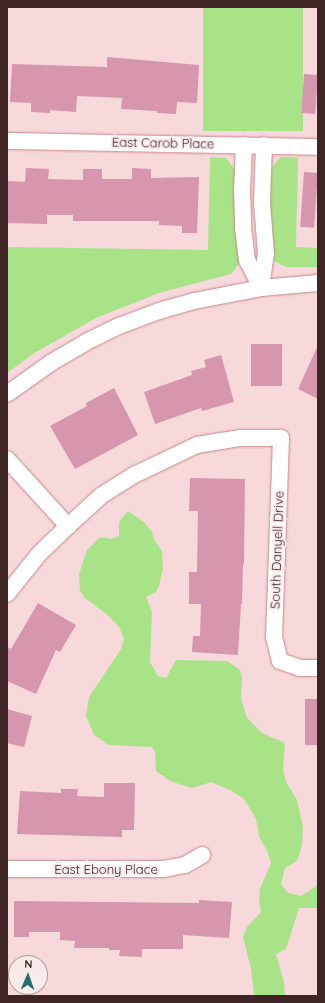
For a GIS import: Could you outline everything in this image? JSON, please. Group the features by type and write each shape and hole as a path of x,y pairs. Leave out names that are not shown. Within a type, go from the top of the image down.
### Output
{"street":[{"name":"East Carob Place","path":"7,141 318,147"},
{"path":"244,145 242,190 247,260 261,288"},
{"path":"261,288 266,254 262,203 264,145"},
{"path":"7,394 52,362 86,342 119,326 159,311 194,301 261,288 318,283"},
{"name":"South Danyell Drive","path":"68,526 102,495 128,479 197,445 240,438 281,438 274,637 280,661 300,668 318,668"},
{"path":"7,459 68,526 39,554 7,594"},
{"name":"East Ebony Place","path":"7,869 164,870 185,865 202,855"}],"green space":[{"path":"203,7 303,7 303,131 203,131"},
{"path":"210,157 226,158 236,171 234,214 241,261 231,274 159,293 96,318 36,352 7,373 7,247 208,250"},
{"path":"281,157 298,158 296,247 318,248 318,267 286,267 272,260 267,172"},
{"path":"128,511 144,522 152,532 154,539 162,551 163,568 159,586 156,592 146,597 152,612 150,662 158,676 166,678 176,660 227,661 240,670 242,678 241,699 247,718 262,733 285,743 283,770 286,782 297,800 303,827 302,845 297,861 285,868 281,884 288,893 301,896 318,885 318,908 299,908 286,949 276,954 284,982 285,996 254,996 251,969 243,937 247,927 261,912 259,902 260,889 271,863 268,853 259,836 256,819 244,799 230,790 211,782 192,788 170,781 156,771 155,752 152,747 109,745 94,735 86,716 89,697 121,649 124,639 119,627 109,616 85,598 80,591 79,574 87,550 100,537 111,539 119,536 119,522"}],"building":[{"path":"107,57 199,65 197,103 177,102 176,114 157,113 157,111 121,109 122,98 77,96 76,112 50,110 50,113 31,112 31,103 10,102 12,64 107,67"},
{"path":"304,74 318,75 315,114 301,113"},
{"path":"26,168 49,169 48,179 83,180 83,169 102,169 102,179 132,179 132,168 151,169 151,178 199,177 197,233 182,233 182,226 159,225 159,221 73,221 73,215 47,215 47,224 7,223 8,181 25,182"},
{"path":"304,172 318,173 314,228 300,227"},
{"path":"251,344 282,344 282,386 251,386"},
{"path":"318,345 318,399 298,389"},
{"path":"221,355 234,402 202,411 201,408 155,424 144,392 192,375 191,371 206,367 204,360"},
{"path":"114,388 138,435 75,469 50,426 87,406 86,403"},
{"path":"190,478 245,479 244,564 238,655 192,652 193,636 200,636 201,604 189,604 189,572 197,572 198,511 189,511"},
{"path":"38,603 76,625 60,652 56,650 36,694 7,681 7,647 11,649"},
{"path":"305,699 318,699 318,745 305,745"},
{"path":"7,709 32,716 24,747 7,743"},
{"path":"104,783 135,783 134,830 122,830 122,837 17,834 20,791 61,793 61,789 78,789 77,796 104,797"},
{"path":"199,900 232,902 229,938 183,935 183,949 142,949 142,957 119,956 120,950 109,950 109,948 74,948 75,941 60,940 60,932 29,932 29,937 14,937 14,901 199,903"}]}
